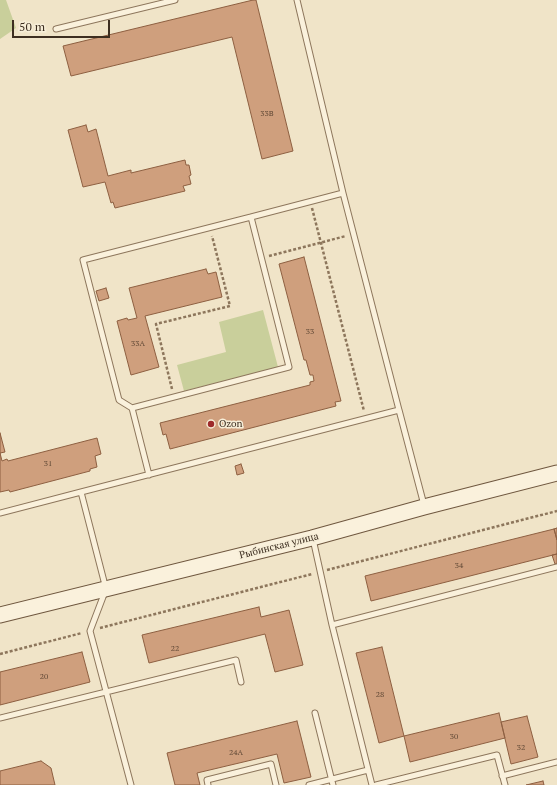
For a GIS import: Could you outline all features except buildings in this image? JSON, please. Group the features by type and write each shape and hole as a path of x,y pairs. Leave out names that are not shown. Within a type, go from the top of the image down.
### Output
{"main road":[{"name":"Рыбинская улица","path":"0,615 312,538 424,507 557,473"}],"lane":[{"path":"56,29 175,0"},
{"path":"297,0 343,193 424,507"},
{"path":"149,475 132,408 119,400 83,260 343,193"},
{"path":"132,408 289,368 251,217"},
{"path":"0,513 399,410"},
{"path":"81,492 106,589 90,631 131,785"},
{"path":"312,538 372,785"},
{"path":"332,625 557,567"},
{"path":"0,718 236,660 241,682"},
{"path":"315,714 332,782"},
{"path":"376,785 497,755 505,785"},
{"path":"502,776 557,762"},
{"path":"208,785 207,780 271,764 276,785"},
{"path":"309,785 332,782 368,770"}],"path":[{"path":"311,202 366,419"},
{"path":"175,397 156,324 230,306 210,228"},
{"path":"261,258 354,234"},
{"path":"0,654 557,510"}],"green space":[{"path":"0,0 6,0 16,28 0,39"},
{"path":"263,310 278,367 184,391 177,365 226,352 219,322"}],"place":[{"name":"Ozon","path":"211,424"}]}
